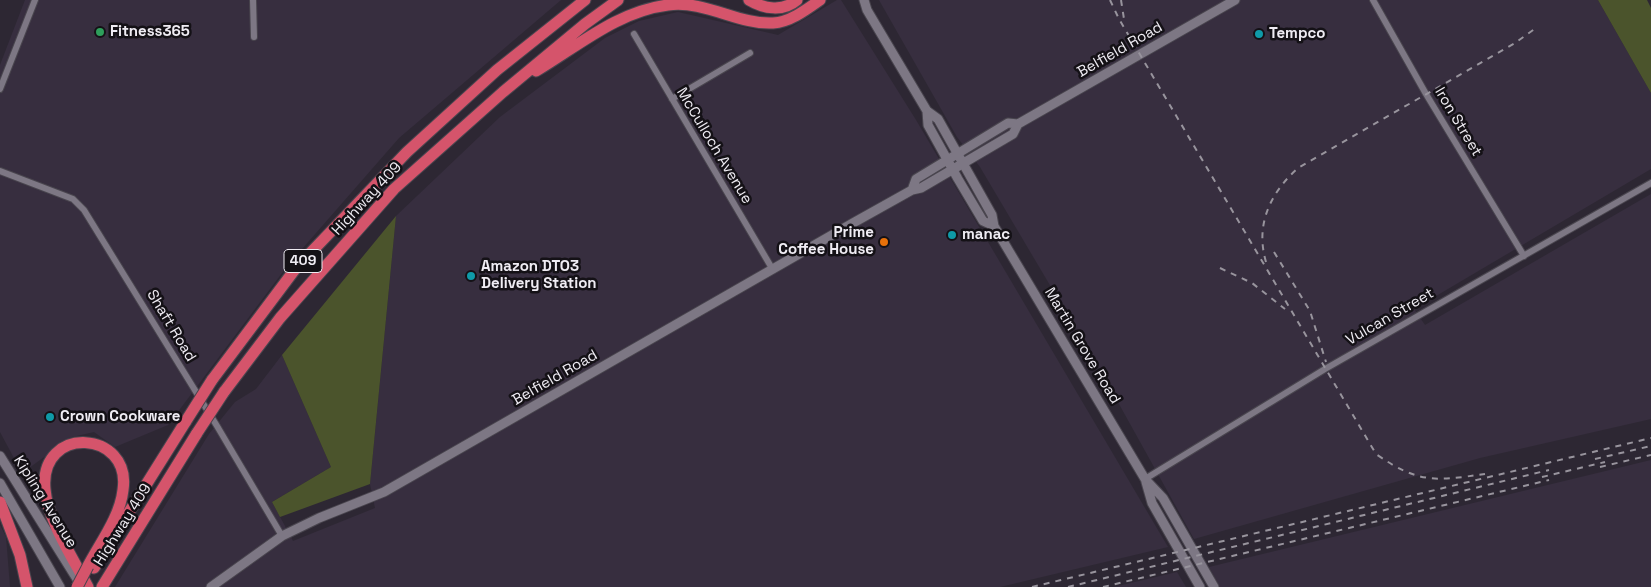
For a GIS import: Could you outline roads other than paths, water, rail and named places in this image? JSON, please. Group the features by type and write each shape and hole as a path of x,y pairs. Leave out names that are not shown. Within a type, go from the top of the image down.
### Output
{"highway":[{"path":"497,70 573,0"},
{"name":"Highway 409","path":"82,587 89,569 212,380 296,268 407,152 497,70 585,0"},
{"name":"Highway 409","path":"102,587 224,392 280,318 394,189 503,92 585,24 618,0"},
{"path":"749,0 764,7 778,8 797,0"},
{"path":"503,92 606,27 650,8 670,4 698,5 761,22 773,23 802,13 820,0"},
{"path":"77,587 89,569 118,509 124,490 124,474 117,459 107,448 90,442 76,442 64,446 52,459 45,474 44,488 48,505 58,526 88,587"},
{"path":"0,502 20,555 28,587"}],"main road":[{"name":"Martin Grove Road","path":"857,0 867,10"},
{"name":"Martin Grove Road","path":"864,0 867,10 927,111 938,119 992,215 994,226 1145,479 1163,498 1214,587"},
{"name":"Belfield Road","path":"211,587 282,536 319,518 384,492 912,190 921,188 953,170 1013,134 1018,124 1235,0"},
{"name":"Martin Grove Road","path":"927,111 928,125 947,160 983,221 994,226"},
{"name":"Belfield Road","path":"912,190 916,179 957,153 1008,123 1018,124"},
{"name":"Kipling Avenue","path":"0,456 82,587"},
{"name":"Martin Grove Road","path":"1145,479 1152,503 1200,587"},
{"name":"Kipling Avenue","path":"0,483 60,587"}],"street":[{"path":"0,89 35,0"},
{"path":"253,0 254,37"},
{"name":"Iron Street","path":"1373,0 1426,94 1524,256"},
{"name":"McCulloch Avenue","path":"634,34 773,270"},
{"path":"672,99 750,53"},
{"name":"Shaft Road","path":"0,171 73,199 84,210 217,426 282,536"},
{"name":"Vulcan Street","path":"1145,479 1328,367 1651,183"}],"railway":[{"path":"1110,0 1119,19 1376,454 1404,471 1428,478 1440,479 1485,474"},
{"path":"1121,0 1124,19"},
{"path":"1266,262 1262,235 1267,211 1280,188 1298,168 1515,43 1536,28"},
{"path":"1274,252 1310,311 1326,362"},
{"path":"1220,268 1252,283 1285,309"},
{"path":"1032,587 1651,438"},
{"path":"1595,459 1651,446"},
{"path":"1600,467 1651,455"},
{"path":"1542,477 1605,462"},
{"path":"1068,587 1549,470"},
{"path":"1103,587 1549,480"}],"place":[{"name":"Fitness365","path":"100,32"},
{"name":"Tempco","path":"1259,34"},
{"name":"manac","path":"952,235"},
{"name":"Prime Coffee House","path":"884,242"},
{"name":"Amazon DTO3 Delivery Station","path":"471,276"},
{"name":"Crown Cookware","path":"50,417"}]}
